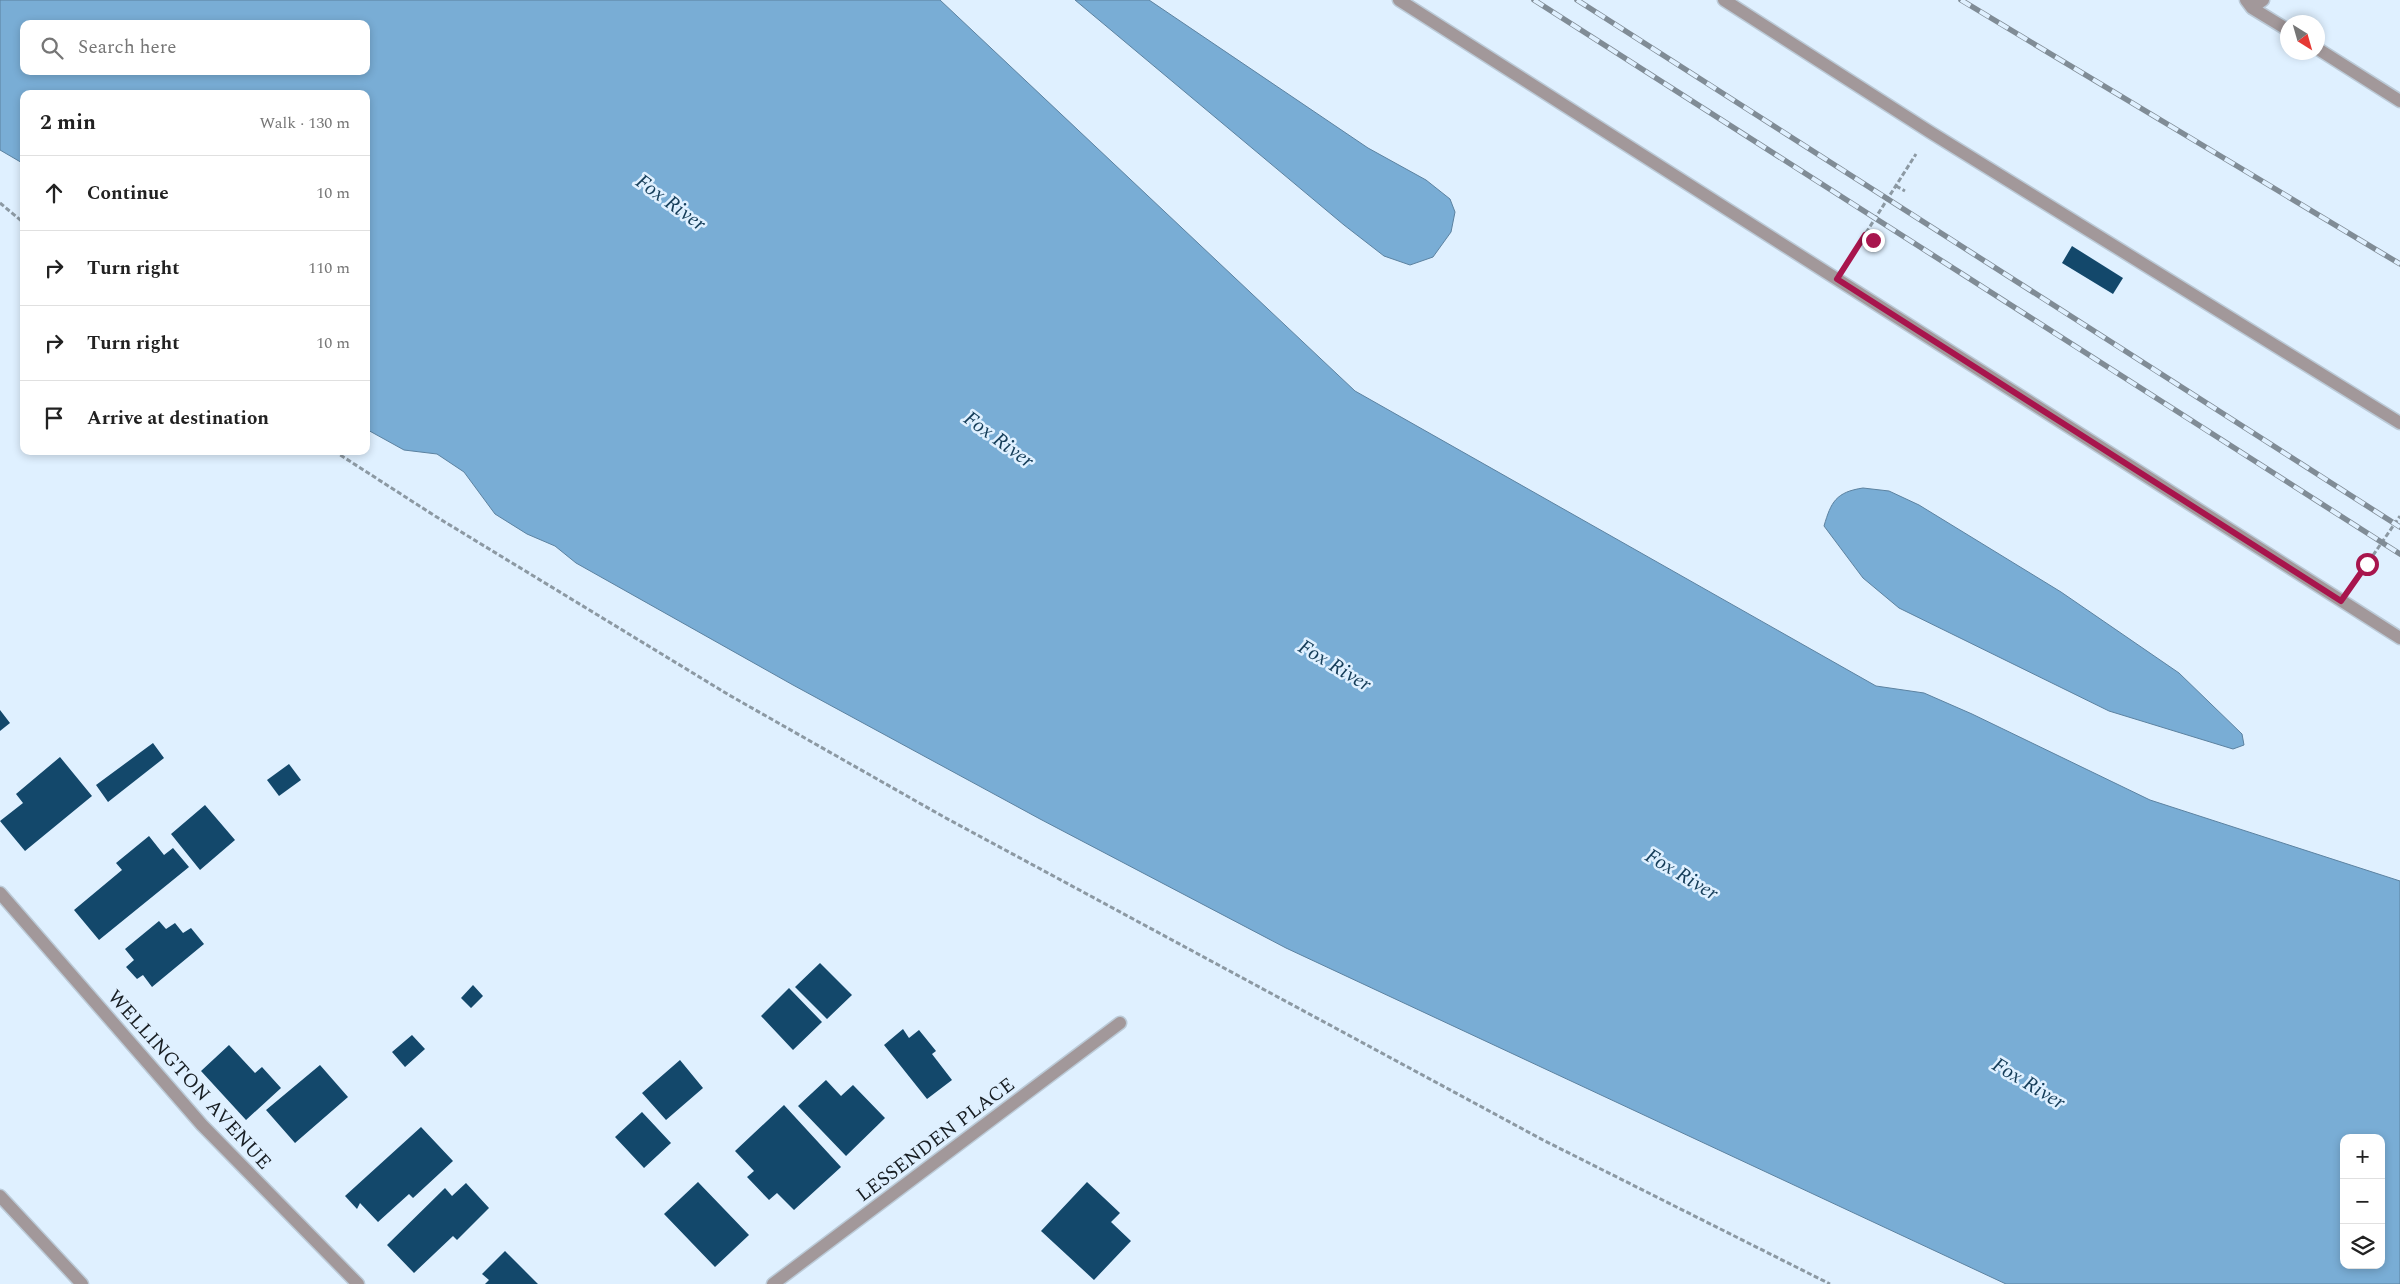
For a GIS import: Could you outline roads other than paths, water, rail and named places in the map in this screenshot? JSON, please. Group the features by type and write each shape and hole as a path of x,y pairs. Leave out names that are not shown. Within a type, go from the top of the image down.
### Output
{"street":[{"path":"1399,0 2400,638"},
{"path":"1724,0 1930,132 2400,423"},
{"path":"2249,4 2263,0"},
{"path":"2249,4 2280,25"},
{"path":"2325,53 2400,100"},
{"name":"WELLINGTON AVENUE","path":"0,893 202,1125 358,1284"},
{"name":"LESSENDEN PLACE","path":"773,1284 1120,1023"},
{"path":"0,1196 82,1284"}],"water":[{"name":"Fox River","path":"0,0 940,0 1355,391 1876,686 1924,693 1972,714 2150,800 2400,881 2400,1284 2006,1284 1286,948 1040,819 793,685 576,563 555,546 527,534 495,514 464,472 437,454 404,450 370,431 370,90 20,90 20,162 0,150"},
{"path":"1075,0 1149,0 1368,148 1426,180 1450,199 1455,212 1451,232 1433,257 1410,265 1384,256 1344,225"},
{"path":"1863,488 1889,491 1919,505 2061,592 2179,673 2242,734 2244,745 2233,749 2109,711 1899,608 1863,578 1824,526 1832,504 1841,495"}],"railway":[{"path":"1534,0 2400,554"},
{"path":"1577,0 2400,527"},
{"path":"1961,0 2400,264"}]}
